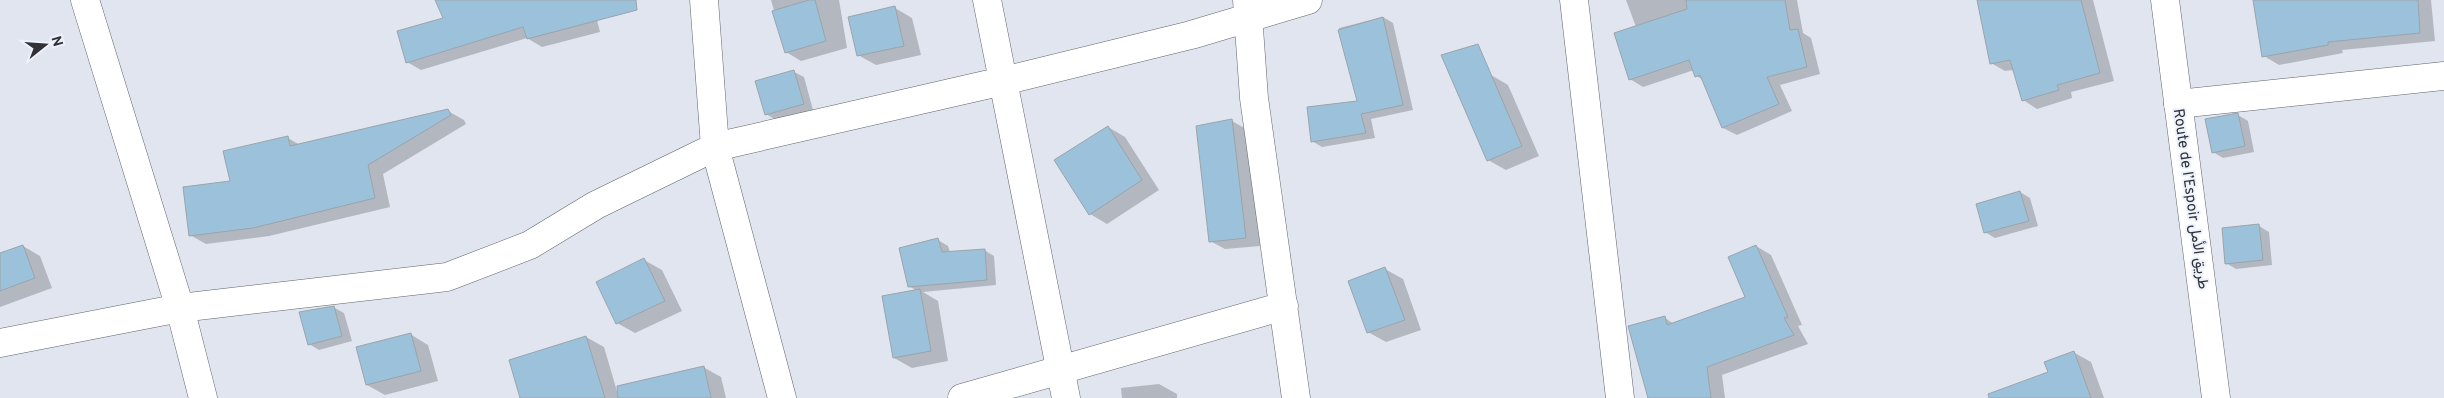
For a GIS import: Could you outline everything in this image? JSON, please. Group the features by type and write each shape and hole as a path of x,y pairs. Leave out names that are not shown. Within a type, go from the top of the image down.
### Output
{"main road":[{"path":"85,0 180,308 203,398"},
{"path":"704,0 715,147 782,398"},
{"path":"987,0 1062,369 1066,398"},
{"path":"0,342 180,308 447,277 530,245 596,205 715,147 1003,81 1191,35 1248,9 1308,0"},
{"path":"1574,0 1620,398"},
{"name":"Route de l’Espoir طريق الأمل","path":"2165,0 2216,398"},
{"path":"1248,9 1254,98 1296,398"},
{"path":"2178,104 2444,76"},
{"path":"962,398 1284,306"}],"building":[{"path":"435,0 636,0 637,10 527,39 523,27 406,63 397,31 443,18"},
{"path":"815,0 826,41 785,53 772,11"},
{"path":"1686,0 1785,0 1790,30 1798,29 1807,67 1767,77 1779,104 1722,128 1700,75 1695,77 1689,60 1629,80 1614,33 1687,9"},
{"path":"1977,0 2081,0 2100,73 2057,85 2059,90 2022,101 2010,60 1990,64"},
{"path":"2253,0 2418,0 2420,33 2328,42 2328,45 2262,57"},
{"path":"895,6 904,46 857,56 848,17"},
{"path":"1383,17 1403,105 1361,114 1366,133 1311,142 1307,107 1357,101 1338,30"},
{"path":"1478,44 1522,146 1487,161 1441,55"},
{"path":"794,70 804,104 765,115 755,81"},
{"path":"448,109 451,115 368,165 375,198 253,228 189,236 183,187 230,181 223,151 288,136 290,146"},
{"path":"2238,113 2245,146 2212,153 2205,119"},
{"path":"1232,119 1246,238 1209,242 1196,126"},
{"path":"1108,126 1142,180 1089,215 1054,160"},
{"path":"2020,191 2029,221 1984,233 1976,204"},
{"path":"2259,224 2263,260 2225,264 2222,228"},
{"path":"938,238 942,252 985,249 987,280 908,287 899,248"},
{"path":"23,245 35,278 0,291 0,253"},
{"path":"1756,245 1788,317 1784,318 1794,335 1707,367 1711,398 1648,398 1628,326 1665,316 1667,325 1745,297 1728,257"},
{"path":"644,258 665,301 616,324 596,282"},
{"path":"1385,267 1405,320 1367,333 1348,281"},
{"path":"920,289 931,351 893,358 882,296"},
{"path":"334,306 342,336 308,345 299,312"},
{"path":"411,333 421,371 366,385 356,347"},
{"path":"586,336 605,398 520,398 509,360"},
{"path":"2074,351 2091,398 1989,398 1988,394 2048,372 2044,362"},
{"path":"704,366 711,398 618,398 617,386"}]}
